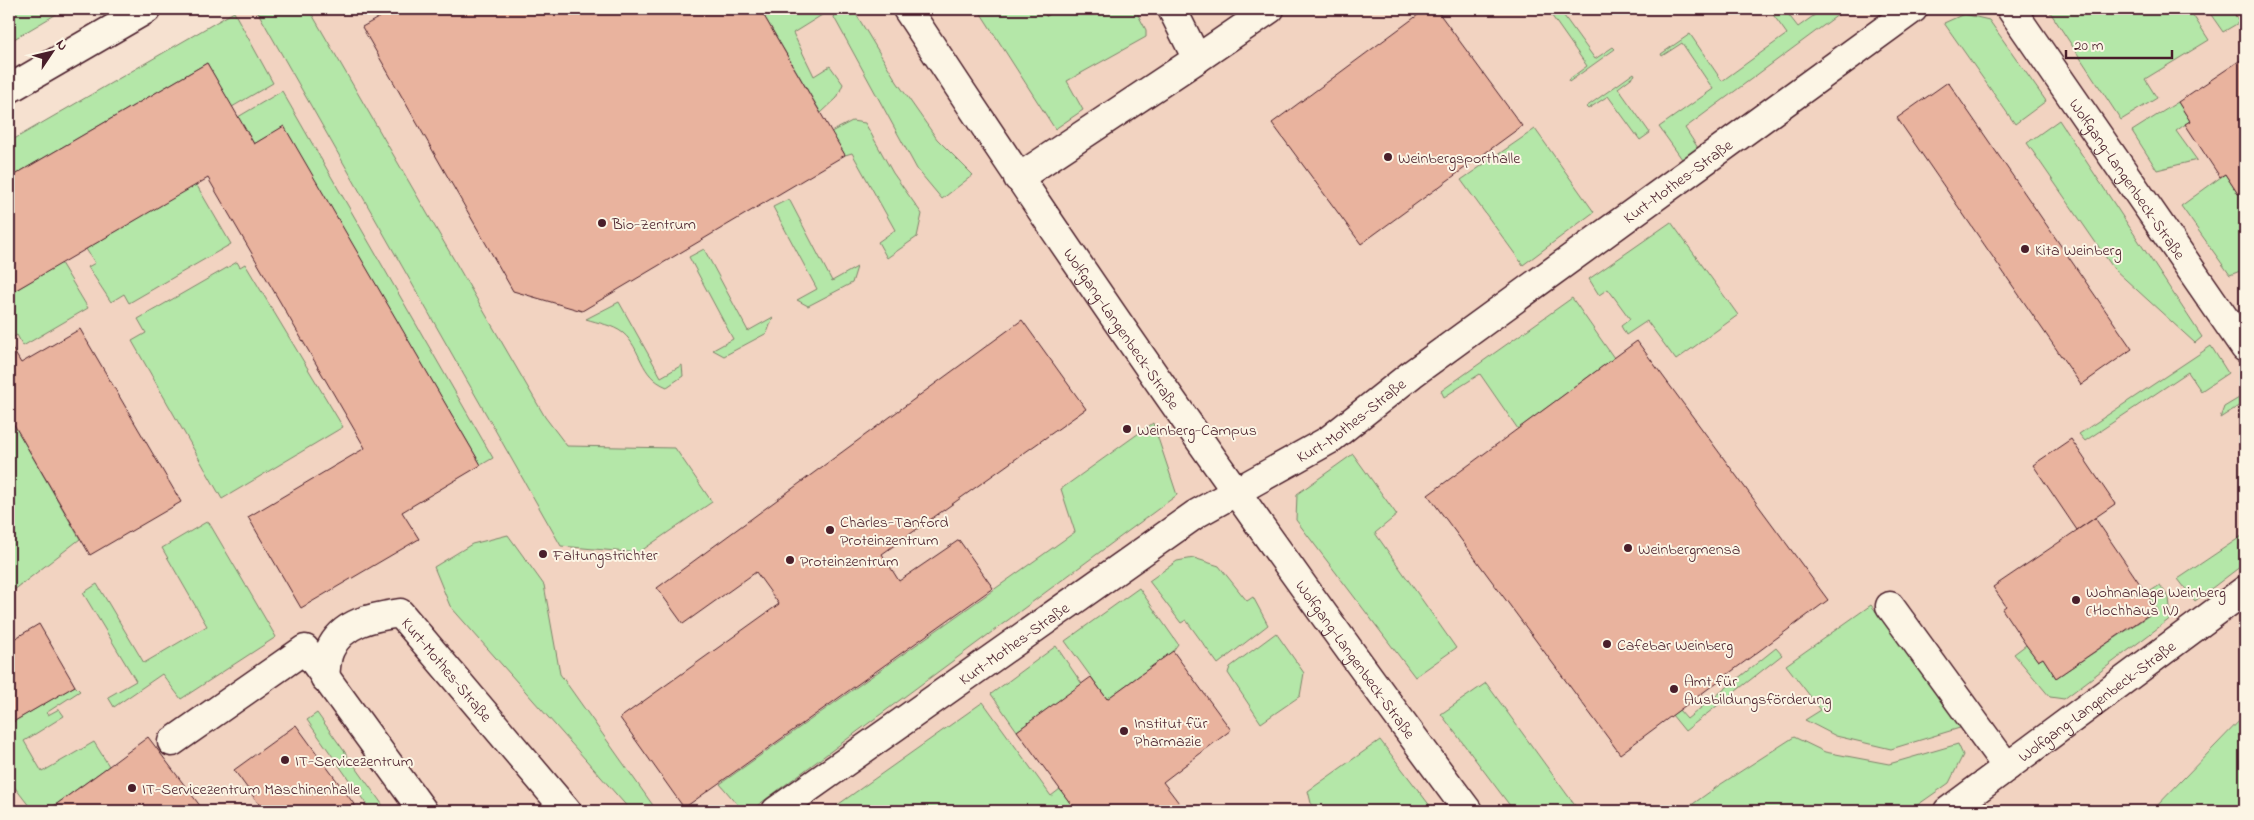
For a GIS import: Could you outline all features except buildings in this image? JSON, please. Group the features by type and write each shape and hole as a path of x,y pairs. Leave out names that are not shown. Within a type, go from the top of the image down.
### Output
{"street":[{"path":"9,89 147,9"},
{"name":"Wolfgang-Langenbeck-Straße","path":"907,9 1018,178 1237,492 1396,715 1468,811"},
{"path":"1172,9 1197,59"},
{"path":"1018,178 1270,9"},
{"name":"Kurt-Mothes-Straße","path":"776,811 1196,514 1329,440 1412,374 1913,9"},
{"name":"Wolfgang-Langenbeck-Straße","path":"2011,9 2245,348"},
{"name":"Wolfgang-Langenbeck-Straße","path":"1948,811 2245,590"},
{"path":"1890,606 2007,767"},
{"name":"Kurt-Mothes-Straße","path":"325,678 329,651 341,632 369,618 400,613 568,811"},
{"path":"172,742 306,649 325,678 423,811"}],"shaded area":[{"name":"Weinberg-Campus","path":"238,9 2245,9 2245,715 2152,811 9,811 9,142"}],"green space":[{"path":"9,9 65,9 9,42"},
{"path":"256,9 309,9 545,417 567,446 675,448 712,502 638,553 561,546"},
{"path":"760,9 853,9 897,82 937,139 973,175 942,199 917,169 830,10 793,33 814,76 830,66 843,84 837,98 821,113"},
{"path":"978,9 1042,9 1046,16 1060,9 1135,9 1146,30 1146,37 1067,81 1083,110 1055,129"},
{"path":"1547,9 1559,9 1595,59 1613,47 1615,49 1569,82 1568,80 1587,66"},
{"path":"1769,9 1784,9 1798,27 1823,9 1846,9 1685,128 1698,148 1682,159 1659,127 1713,89 1682,43 1662,56 1661,54 1690,34 1722,81 1787,34"},
{"path":"2048,9 2189,9 2209,40 2145,79 2157,98 2121,120"},
{"path":"2207,9 2231,9 2240,22 2223,32"},
{"path":"234,12 273,83 232,107 207,63 9,178 9,142"},
{"path":"1964,14 1989,20 2046,101 2015,124 1944,23"},
{"path":"1634,73 1635,75 1618,88 1650,133 1640,140 1608,96 1588,109 1586,107"},
{"path":"282,91 493,458 481,465 284,127 254,144 238,117"},
{"path":"2178,102 2190,121 2176,131 2197,160 2157,170 2132,131"},
{"path":"2059,120 2202,337 2195,343 2114,269 2027,143"},
{"path":"852,121 865,123 893,173 922,214 917,237 887,258 878,242 895,230 852,153 845,155 831,132"},
{"path":"1535,129 1594,212 1523,265 1461,180"},
{"path":"2225,174 2238,194 2245,189 2245,255 2241,258 2245,269 2230,275 2181,206"},
{"path":"196,184 231,244 129,303 124,294 111,302 88,267 95,263 86,249"},
{"path":"789,199 832,281 857,267 852,283 808,306 797,300 817,289 773,207"},
{"path":"1671,222 1738,315 1676,360 1647,321 1626,335 1621,326 1630,319 1608,289 1599,295 1589,279"},
{"path":"704,249 748,331 773,317 767,333 724,356 713,350 733,339 689,257"},
{"path":"237,262 240,267 245,264 343,427 222,499 132,341 146,333 138,319"},
{"path":"61,263 88,308 23,346 17,335 9,340 9,294"},
{"path":"1572,298 1614,358 1518,429 1480,374 1444,397 1441,391"},
{"path":"619,302 661,377 682,365 683,376 667,387 658,382 646,369 629,339 623,333 610,326 586,319"},
{"path":"2211,346 2228,373 2201,391 2188,372 2085,441 2079,434"},
{"path":"2244,395 2245,413 2240,405 2220,418 2224,407"},
{"path":"9,416 80,539 9,594 9,544 13,537 9,514"},
{"path":"1153,423 1177,495 750,811 743,811 720,784 1075,532 1061,489"},
{"path":"1353,454 1397,515 1375,533 1456,648 1415,677 1296,520 1297,494"},
{"path":"208,521 276,637 181,699 162,674 114,707 108,697 136,681 83,593 97,584 144,663 207,626 162,548"},
{"path":"2245,534 2245,563 2195,601 2178,579"},
{"path":"508,535 544,585 560,674 657,811 631,811 450,606 434,567 472,544"},
{"path":"1194,558 1219,566 1247,601 1253,597 1268,625 1218,664 1186,620 1181,623 1149,581 1177,561"},
{"path":"2160,585 2169,598 2171,618 2064,699 2050,697 2014,654 2026,645 2038,661 2043,658 2056,678 2157,610 2146,594"},
{"path":"1139,588 1178,644 1173,651 1107,699 1065,641"},
{"path":"1871,605 1963,727 1891,749 1836,736 1805,720 1821,710 1786,665"},
{"path":"1276,633 1304,673 1300,696 1261,723 1228,673 1230,667"},
{"path":"1056,646 1082,684 1017,731 991,694"},
{"path":"1776,648 1782,655 1685,731 1672,715 1679,710 1687,719"},
{"path":"1486,683 1579,811 1514,811 1441,714"},
{"path":"75,686 80,691 46,713 48,715 59,709 64,716 24,741 42,772 94,742 109,766 47,811 33,811 9,780 9,724"},
{"path":"983,702 1051,796 1060,789 1076,811 829,811"},
{"path":"317,713 387,811 371,811 307,720"},
{"path":"2245,715 2245,809 2243,811 2152,811"},
{"path":"1794,737 1825,752 1889,764 1958,744 1963,755 1949,783 1909,811 1683,811"},
{"path":"1380,740 1434,811 1313,811 1308,791"}],"place":[{"name":"Weinbergsporthalle","path":"1388,157"},
{"name":"Bio-Zentrum","path":"602,223"},
{"name":"Kita Weinberg","path":"2025,249"},
{"name":"Weinberg-Campus","path":"1127,429"},
{"name":"Charles-Tanford Proteinzentrum","path":"830,530"},
{"name":"Weinbergmensa","path":"1628,548"},
{"name":"Faltungstrichter","path":"543,554"},
{"name":"Proteinzentrum","path":"790,560"},
{"name":"Wohnanlage Weinberg (Hochhaus IV)","path":"2076,600"},
{"name":"Cafebar Weinberg","path":"1607,644"},
{"name":"Amt für Ausbildungsförderung","path":"1674,689"},
{"name":"Institut für Pharmazie","path":"1124,731"},
{"name":"IT-Servicezentrum","path":"285,760"},
{"name":"IT-Servicezentrum Maschinenhalle","path":"132,788"}]}
